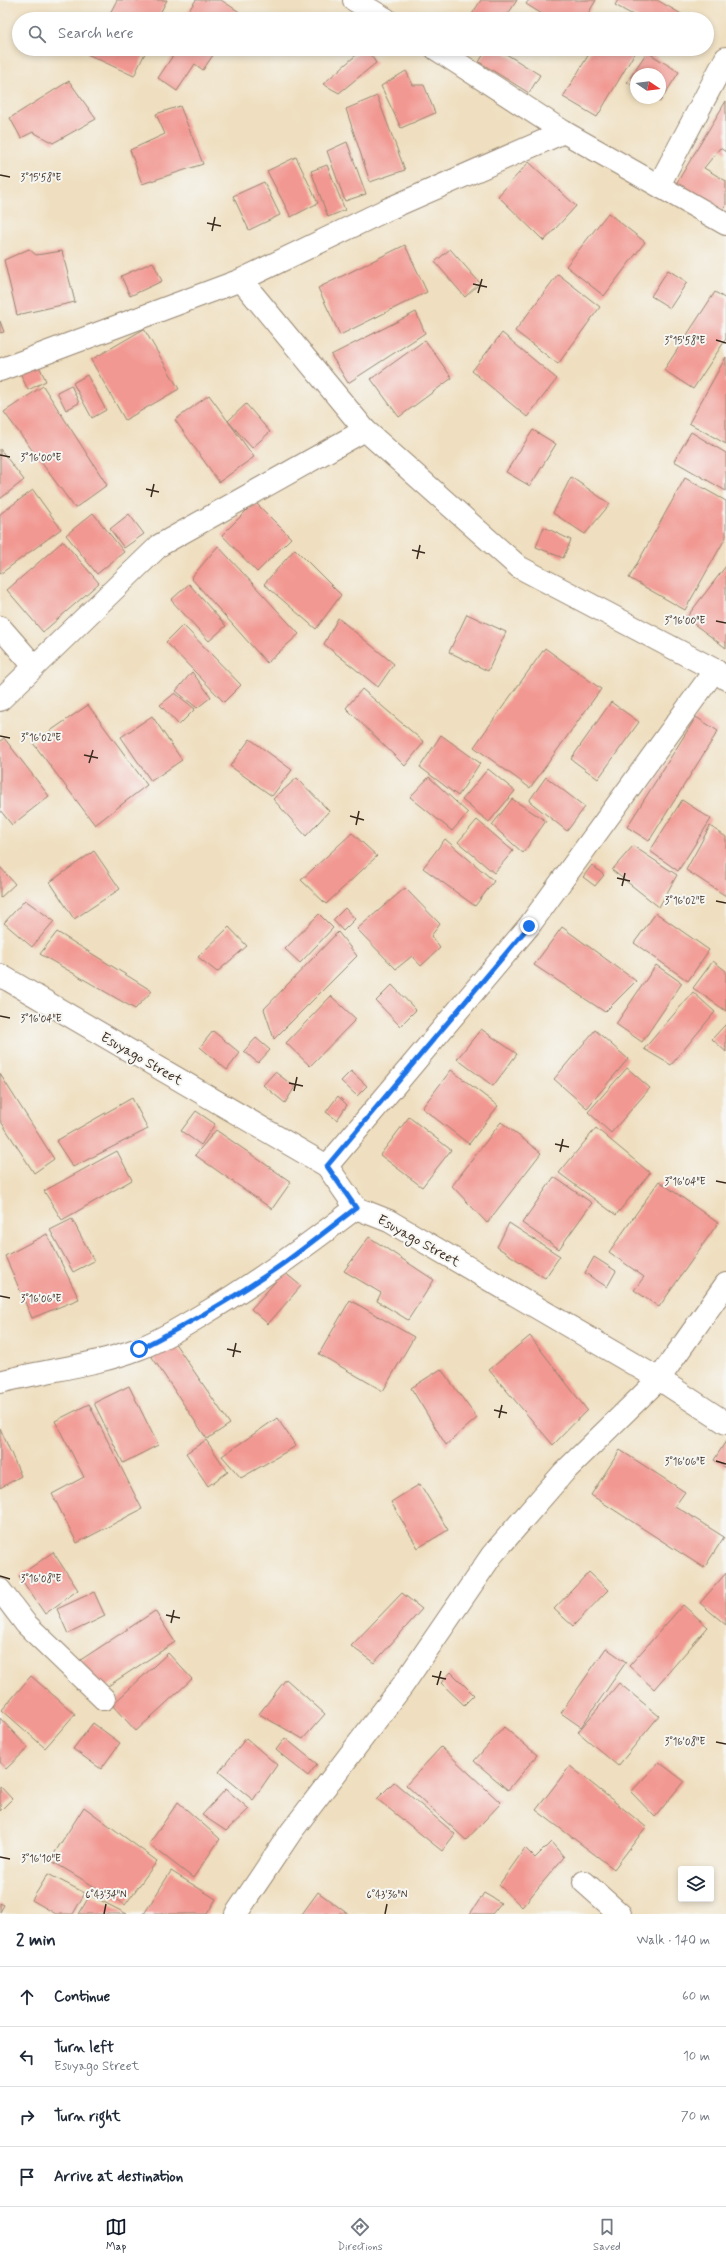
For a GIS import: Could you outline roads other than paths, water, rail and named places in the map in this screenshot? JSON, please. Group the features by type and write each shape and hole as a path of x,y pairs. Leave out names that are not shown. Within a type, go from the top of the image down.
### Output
{"street":[{"path":"354,0 374,12"},
{"path":"447,56 564,132 726,224"},
{"path":"659,185 726,58"},
{"path":"0,370 241,280 386,210 564,132"},
{"path":"241,280 366,430 518,567 721,674 529,926 327,1166"},
{"path":"0,700 160,545 366,430"},
{"path":"0,627 34,666"},
{"name":"Esuyago Street","path":"0,975 327,1166 356,1208 389,1221 659,1380 726,1423"},
{"path":"0,1382 90,1364 139,1349 188,1324 231,1298 281,1265 356,1208"},
{"path":"236,1914 291,1832 403,1685 492,1555 564,1472 659,1380 726,1284"},
{"path":"0,1590 26,1624 104,1699"},
{"path":"584,1882 620,1914"}]}
